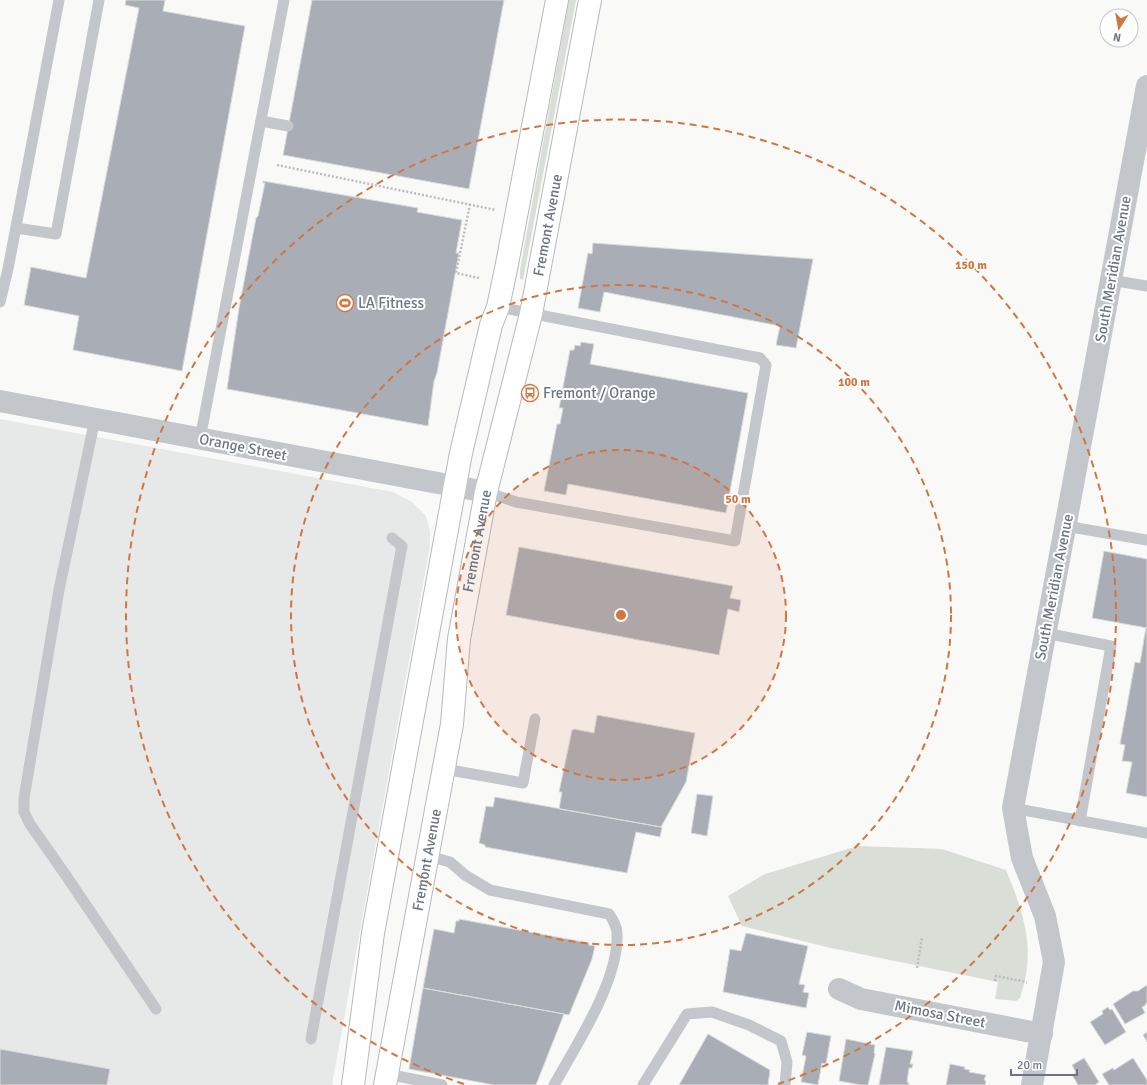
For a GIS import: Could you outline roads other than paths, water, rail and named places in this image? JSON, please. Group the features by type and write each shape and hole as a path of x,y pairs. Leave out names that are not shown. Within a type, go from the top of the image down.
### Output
{"main road":[{"name":"Fremont Avenue","path":"353,1085 373,933 461,453 491,325 498,306 557,0"},
{"name":"Fremont Avenue","path":"386,1080 452,724 459,639 486,492 531,314 590,0"}],"street":[{"name":"South Meridian Avenue","path":"1032,1085 1054,962 1045,916 1022,858 1013,808 1111,280 1136,164 1147,86"},
{"name":"Orange Street","path":"0,401 486,492"},
{"name":"Mimosa Street","path":"839,989 861,999 1042,1034"}],"lane":[{"path":"0,302 4,268 16,228 59,0"},
{"path":"16,228 56,234 100,0"},
{"path":"200,439 284,0"},
{"path":"261,121 288,126"},
{"path":"1111,280 1147,286"},
{"path":"486,492 520,503 735,542 766,365 760,358 531,314 498,306"},
{"path":"95,419 49,644 24,798 24,812 30,824 156,1009"},
{"path":"1065,526 1147,540"},
{"path":"311,1039 402,546 392,538"},
{"path":"1045,634 1111,646 1080,821"},
{"path":"444,768 523,783 534,719"},
{"path":"1013,808 1147,833"},
{"path":"428,856 450,862 465,875 490,890 609,914 613,920 617,932 616,950 608,983 554,1085"},
{"path":"643,1085 687,1014 712,1012 749,1025 780,1041 787,1062 785,1085"},
{"path":"386,1080 442,1085"}],"place":[{"name":"LA Fitness","path":"345,303"},
{"name":"Fremont / Orange","path":"530,393"}]}
